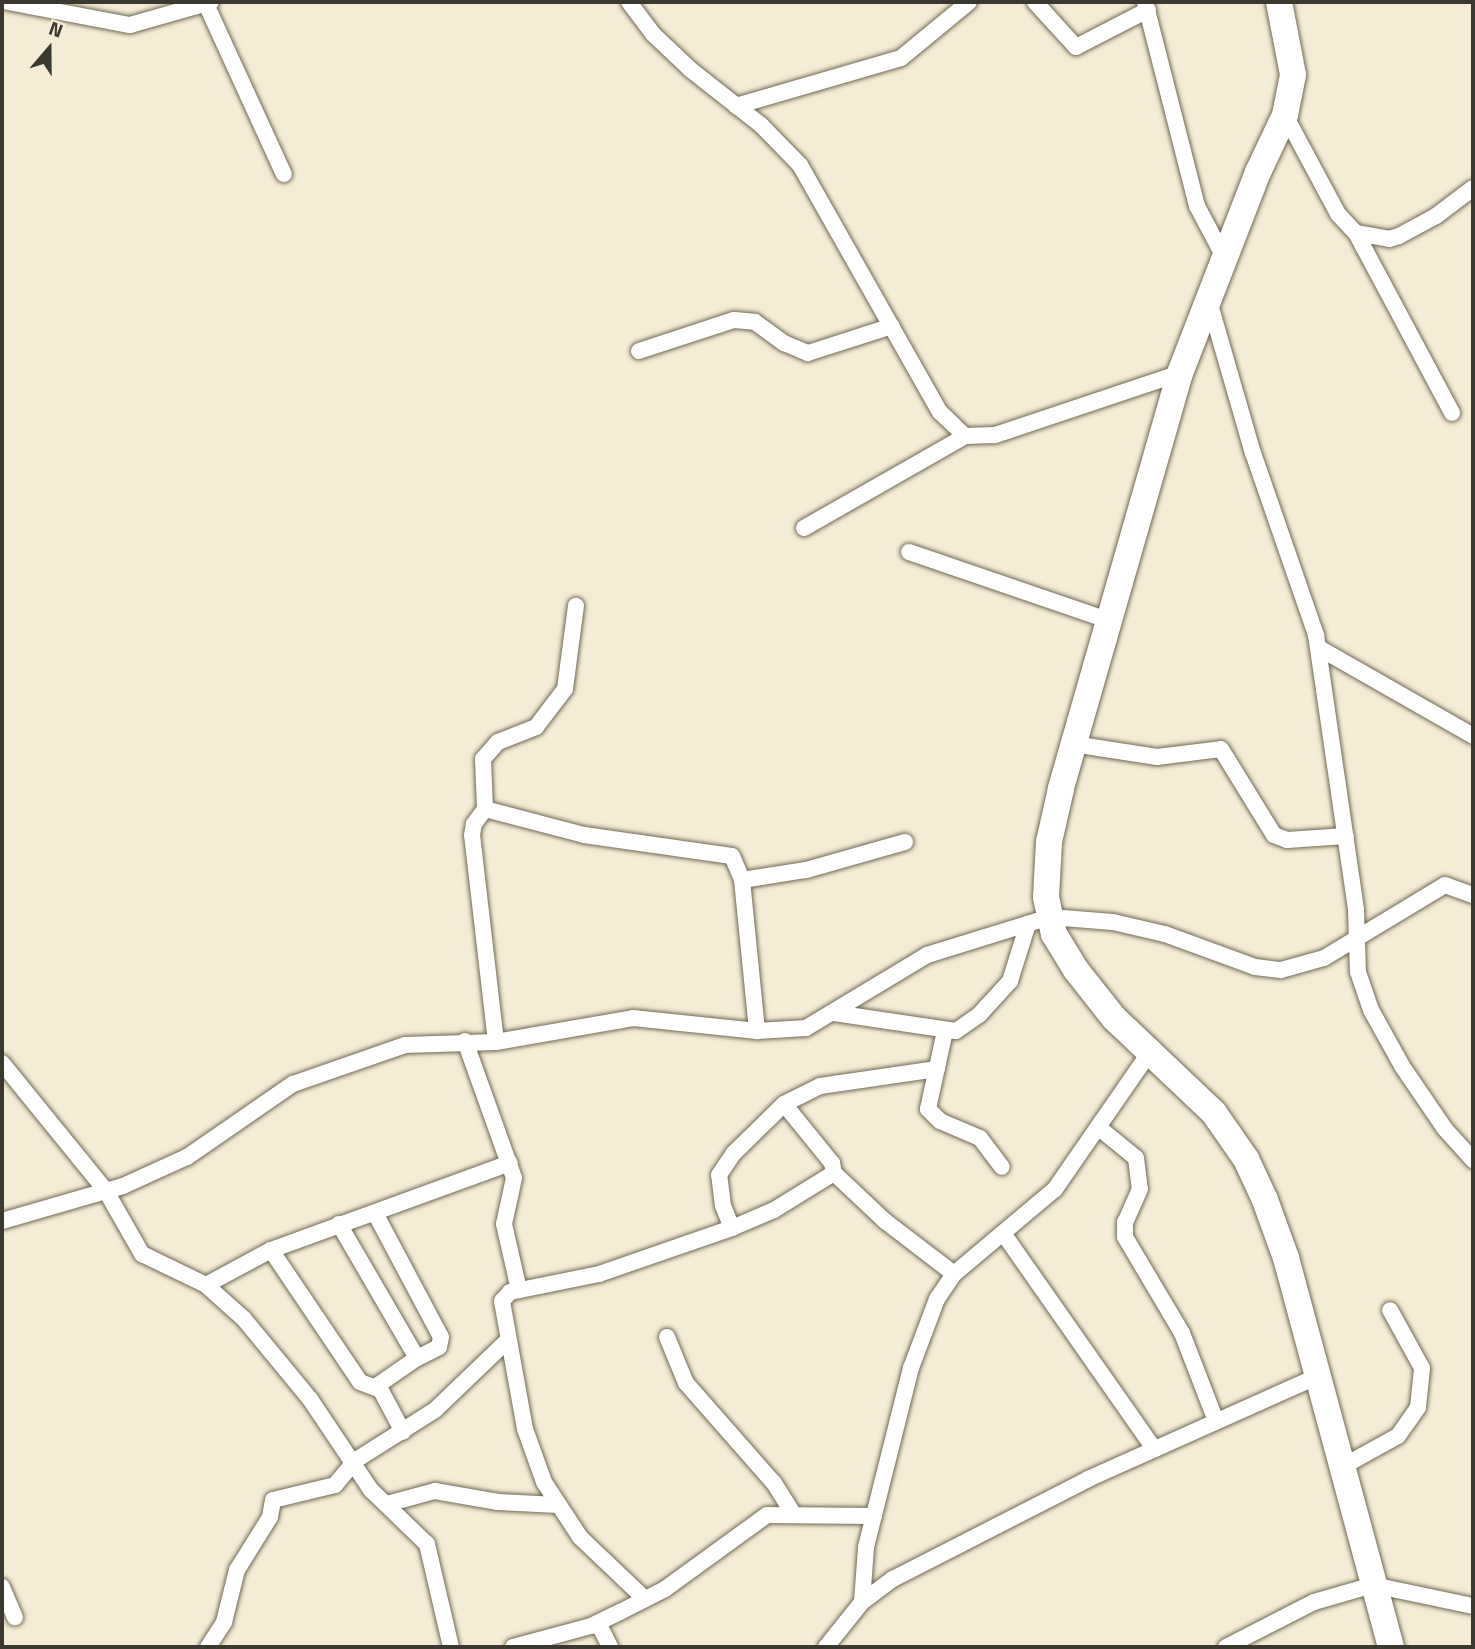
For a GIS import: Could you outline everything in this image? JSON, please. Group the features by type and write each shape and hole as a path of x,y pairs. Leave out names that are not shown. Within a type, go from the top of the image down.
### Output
{"highway":[{"path":"1279,2 1293,75 1285,115 1224,257 1180,373 1073,744 1049,842 1046,897 1039,920 1054,934 1076,970 1114,1018 1214,1112 1246,1159 1286,1258 1340,1468 1391,1647"}],"street":[{"path":"8,2 130,26 209,3 284,174"},
{"path":"629,2 653,34 800,165 940,412 965,436"},
{"path":"736,106 901,58 969,2"},
{"path":"1035,2 1076,47 1147,6 1198,206 1224,257"},
{"path":"1285,115 1338,214 1356,233 1452,413"},
{"path":"1356,233 1389,239 1398,236 1436,216 1473,188"},
{"path":"1208,299 1253,453 1319,648 1346,836 1357,934 1358,972 1371,1010 1402,1066 1445,1129 1473,1160"},
{"path":"639,351 734,320 755,322 784,343 808,353 892,326"},
{"path":"804,528 965,436 995,435 1180,373"},
{"path":"909,552 1110,621"},
{"path":"496,1042 472,835 474,824 485,809 483,759 488,749 536,727 565,689 576,606"},
{"path":"1319,648 1473,736"},
{"path":"1073,744 1157,757 1220,749 1274,835 1287,840 1346,836"},
{"path":"485,809 584,835 721,852 738,863 757,1031"},
{"path":"742,880 806,870 905,842"},
{"path":"2,1221 106,1191 187,1157 268,1100 316,1072 405,1045 496,1042 633,1018 757,1031 806,1028 927,955 1039,920 1088,918 1165,934 1269,970 1324,958 1357,934 1445,885 1473,895"},
{"path":"834,1013 945,1031 968,1025 995,1000 1039,920"},
{"path":"945,1031 929,1102 932,1115 979,1138 1002,1167"},
{"path":"465,1041 509,1163 515,1189 504,1224 519,1290"},
{"path":"862,1602 862,1574 874,1516 924,1325 954,1274 1055,1189 1150,1052"},
{"path":"2,1063 106,1191 142,1254 206,1285 244,1319 310,1399 352,1464 387,1504 428,1544 451,1647"},
{"path":"732,1228 719,1188 719,1175 734,1153 784,1104 820,1086 937,1069"},
{"path":"784,1104 832,1163 834,1173 885,1221 954,1274"},
{"path":"1098,1127 1136,1158 1140,1189 1125,1222 1125,1237 1182,1333 1216,1421"},
{"path":"206,1285 271,1250 509,1163"},
{"path":"645,1599 580,1537 558,1505 525,1429 507,1341 502,1301 519,1290 599,1274 732,1228 774,1210 834,1173"},
{"path":"375,1213 442,1337 439,1347 382,1380 378,1390"},
{"path":"339,1224 417,1359"},
{"path":"1003,1233 1154,1449"},
{"path":"271,1250 360,1382 378,1390 403,1432"},
{"path":"1340,1468 1398,1436 1418,1407 1422,1368 1390,1310"},
{"path":"667,1337 687,1383 774,1483 793,1513"},
{"path":"208,1647 224,1622 236,1570 270,1517 273,1500 335,1485 352,1464 435,1410 507,1341"},
{"path":"826,1647 862,1602 893,1579 1154,1449 1316,1377"},
{"path":"387,1504 435,1491 498,1502 558,1505"},
{"path":"513,1647 598,1623 645,1599 767,1516 793,1513 874,1516"},
{"path":"1226,1647 1314,1602 1373,1585 1388,1584 1473,1606"},
{"path":"2,1587 15,1617"},
{"path":"598,1623 610,1647"}]}
